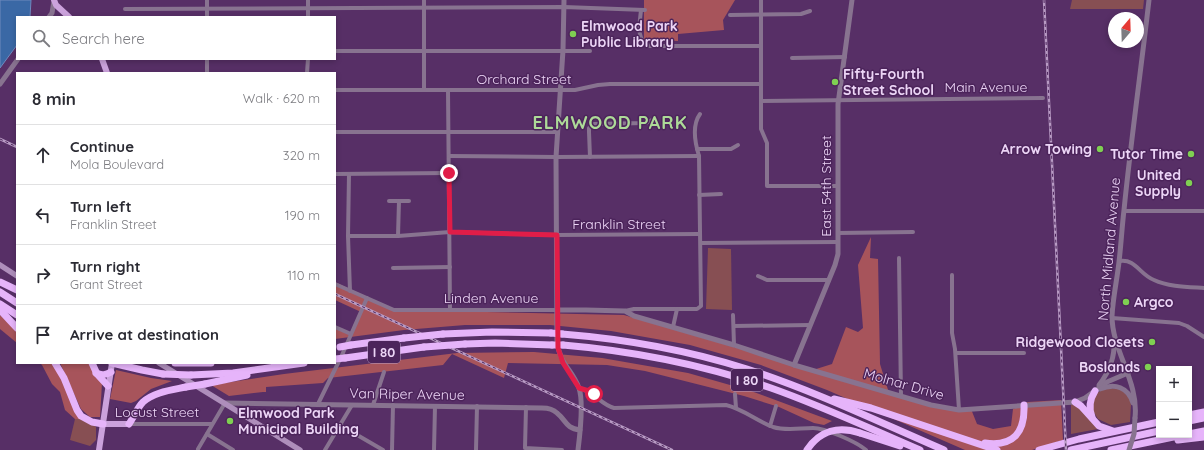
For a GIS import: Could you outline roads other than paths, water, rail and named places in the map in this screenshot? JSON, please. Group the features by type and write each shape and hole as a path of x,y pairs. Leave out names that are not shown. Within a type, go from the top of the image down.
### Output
{"highway":[{"path":"0,282 16,290"},
{"path":"0,292 16,302"},
{"path":"0,304 16,314"},
{"path":"0,310 16,327"},
{"name":"I 80","path":"337,347 443,334 506,332 551,333 621,340 691,354 761,374 814,394 944,450"},
{"name":"I 80","path":"336,359 344,356 424,347 495,343 552,344 643,355 733,376 808,402 920,450"},
{"path":"56,364 64,378 77,410 81,416 92,422 103,424"},
{"path":"92,364 94,371 108,386"},
{"path":"119,364 164,374 191,375 219,374 298,364"},
{"path":"129,424 140,407 149,398 161,393 286,366"},
{"path":"94,371 97,374 102,375 111,372"},
{"path":"1094,420 1089,409 1091,399 1095,391"},
{"path":"814,394 856,404 979,441 1001,444 1013,439 1021,428 1024,421 1024,405"},
{"path":"1075,402 1081,406 1099,426 1114,431"},
{"path":"1192,415 1204,412"},
{"path":"1192,421 1204,418"},
{"path":"904,419 997,450"},
{"path":"1192,424 1204,422"},
{"path":"1034,450 1156,423"},
{"path":"807,450 818,437 833,430 842,429 850,430 915,450"},
{"path":"1192,433 1204,431"},
{"path":"1072,450 1156,432"},
{"path":"1144,443 1204,436"},
{"path":"1111,450 1168,438"},
{"path":"1040,450 1061,444"}],"main road":[{"path":"54,0 56,5 68,16"},
{"path":"102,60 107,72"},
{"path":"0,265 16,275"},
{"path":"99,450 108,386 114,364"},
{"path":"161,364 297,449"},
{"name":"Locust Street","path":"103,424 129,424"}],"street":[{"path":"50,16 52,13 54,0"},
{"path":"207,0 207,16"},
{"path":"308,0 308,16"},
{"path":"424,0 424,90"},
{"path":"564,0 561,90 556,157 558,348 563,363 579,388 581,399 578,450"},
{"path":"761,0 761,129 767,143 767,186 838,186"},
{"name":"East 54th Street","path":"794,365 837,259 839,99 852,0"},
{"name":"North Midland Avenue","path":"1129,450 1134,434 1136,408 1135,399 1119,348 1112,318 1113,301 1120,261 1124,211 1149,0"},
{"path":"125,9 564,7 643,10 640,37 644,43 650,46 761,46"},
{"path":"730,15 801,14 810,11"},
{"path":"336,51 590,51"},
{"path":"792,58 844,57"},
{"path":"0,84 17,60"},
{"path":"207,60 207,72"},
{"path":"308,60 308,72"},
{"name":"Orchard Street","path":"336,90 575,90 610,84 761,84"},
{"path":"448,90 450,310"},
{"name":"Main Avenue","path":"761,101 1042,98"},
{"path":"700,114 696,120 697,149 699,156 699,234 701,243 838,242"},
{"path":"590,157 589,128 594,124 646,123 654,119"},
{"path":"336,132 557,132"},
{"path":"697,149 731,149 738,145"},
{"path":"449,156 699,156"},
{"path":"336,174 449,173"},
{"path":"349,174 348,236 350,290"},
{"path":"699,195 721,194"},
{"path":"389,201 409,201"},
{"path":"398,236 399,201"},
{"path":"1124,211 1204,211"},
{"name":"Franklin Street","path":"348,236 398,236 450,232 557,235 699,234"},
{"path":"838,233 913,232"},
{"name":"Linden Avenue","path":"336,284 394,310 697,310 701,306 701,243"},
{"path":"899,258 901,396"},
{"path":"1120,261 1127,260 1132,262 1147,277 1162,284 1204,288"},
{"path":"393,268 450,266"},
{"path":"952,275 952,333 956,353 959,410"},
{"path":"758,276 767,280 829,280"},
{"path":"318,404 344,356 367,298"},
{"path":"673,327 677,309"},
{"name":"Molnar Drive","path":"625,311 634,316 940,408 959,410 1075,402 1080,401 1107,382 1128,373"},
{"path":"734,315 734,345"},
{"path":"1112,318 1179,323 1187,326 1204,337"},
{"path":"734,326 810,326"},
{"path":"336,327 352,334"},
{"path":"1095,391 1107,374 1112,362 1114,328"},
{"path":"956,353 1024,353"},
{"path":"373,405 384,372"},
{"path":"1095,391 1112,386 1124,389 1132,398 1135,418"},
{"path":"579,388 589,391 604,404 614,408 716,404 726,405 736,408 770,426 780,429 824,429 865,449"},
{"path":"735,394 736,408"},
{"path":"241,414 247,403"},
{"name":"Van Riper Avenue","path":"225,404 247,403 542,408 553,410 558,413 569,427 580,430"},
{"path":"198,449 225,404"},
{"path":"325,450 352,405"},
{"path":"392,450 393,405"},
{"path":"434,450 435,406"},
{"path":"476,450 477,406"},
{"path":"770,426 776,406"},
{"path":"526,407 525,448 562,450"},
{"name":"Locust Street","path":"129,424 212,424"},
{"path":"340,425 383,450"},
{"path":"207,434 233,450"}],"water":[{"path":"0,0 31,0 30,16 16,16 16,46 0,68"}],"railway":[{"path":"1044,0 1066,450"},
{"path":"0,139 16,147"},
{"path":"336,294 672,450"}],"place":[{"name":"Elmwood Park Public Library","path":"573,34"},
{"name":"Fifty-Fourth Street School","path":"835,82"},
{"name":"Arrow Towing","path":"1100,149"},
{"name":"Tutor Time","path":"1191,154"},
{"name":"United Supply","path":"1189,183"},
{"name":"Argco","path":"1126,302"},
{"name":"Ridgewood Closets","path":"1152,342"},
{"name":"Boslands","path":"1148,367"},
{"name":"Elmwood Park Municipal Building","path":"230,421"}],"district":[{"name":"ELMWOOD PARK","path":"610,123"}]}
